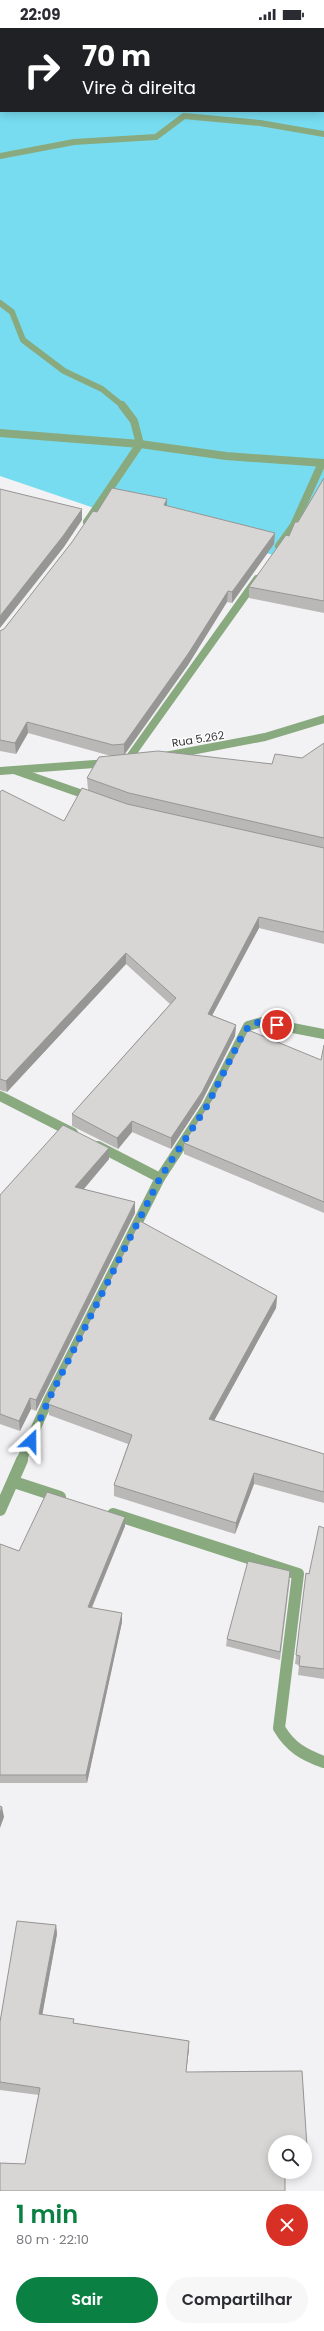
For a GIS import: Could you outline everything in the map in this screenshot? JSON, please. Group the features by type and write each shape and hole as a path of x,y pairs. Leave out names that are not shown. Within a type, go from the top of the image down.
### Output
{"street":[{"path":"0,156 74,142 156,137 184,116 260,123 324,134"},
{"path":"0,303 12,312 23,340 46,359 64,371 102,389 125,407 134,421 140,444 81,532"},
{"path":"0,433 140,444 226,456 323,463 294,525 276,551"},
{"path":"127,762 262,571"},
{"name":"Rua 5.262","path":"158,757 234,745 291,731 324,719"},
{"path":"0,771 10,769 127,762 142,759"},
{"path":"10,769 98,800"},
{"path":"0,1510 14,1482 48,1401 160,1178 207,1106 248,1026 253,1023 262,1022 324,1034"},
{"path":"0,1096 160,1178"},
{"path":"14,1482 74,1501"},
{"path":"103,1511 298,1574 279,1728 286,1742 303,1754 324,1762"}],"water":[{"path":"0,112 324,112 324,566 153,528 0,476"}],"building":[{"path":"324,478 324,601 249,587 286,535 289,536 295,522 298,522"},
{"path":"112,488 167,499 164,505 275,533 232,592 228,591 188,654 124,744 113,745 27,722 15,743 0,740 0,631 4,629 72,542 93,511 97,512"},
{"path":"0,489 82,509 63,536 0,616"},
{"path":"324,743 324,838 129,793 87,778 99,757 158,751 272,764 275,754 302,758"},
{"path":"82,788 127,804 324,848 324,932 259,917 208,1014 236,1025 202,1092 171,1138 132,1121 117,1138 72,1114 176,998 126,953 6,1081 0,1079 0,792 2,790 64,821"},
{"path":"248,1030 321,1060 324,1045 324,1202 184,1143 213,1098"},
{"path":"63,1125 109,1148 75,1187 135,1202 36,1400 30,1398 19,1421 0,1414 0,1195"},
{"path":"140,1221 277,1296 209,1419 324,1454 324,1492 254,1473 236,1523 114,1485 132,1435 48,1404"},
{"path":"47,1492 125,1517 88,1607 122,1613 86,1775 0,1775 0,1544 19,1551"},
{"path":"319,1526 324,1528 324,1669 299,1666 300,1656 296,1655 306,1573 309,1574"},
{"path":"248,1561 290,1571 280,1652 227,1639"},
{"path":"17,1921 56,1925 39,2014 74,2019 73,2023 189,2041 186,2072 302,2071 306,2135 268,2135 268,2179 285,2179 285,2191 0,2191 0,2163 25,2164 40,2088 0,2082 0,2022"}],"route":[{"path":"31,1441 48,1401 160,1178 207,1106 242,1036 248,1026 253,1023 262,1022 277,1025"}]}
